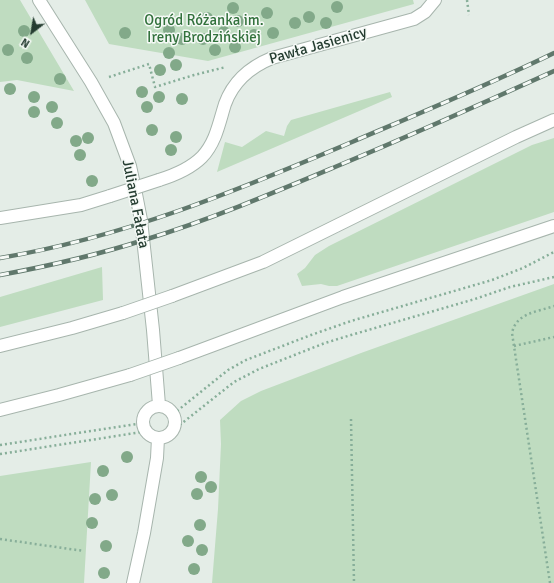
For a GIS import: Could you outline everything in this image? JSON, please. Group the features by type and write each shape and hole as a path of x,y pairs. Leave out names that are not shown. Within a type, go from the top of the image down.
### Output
{"street":[{"name":"Juliana Fałata","path":"40,0 91,82 114,123 130,166 136,189 153,330 158,405"},
{"name":"Pawła Jasienicy","path":"0,218 81,205 177,174 185,170 203,155 215,137 230,93 241,78 254,67 272,58 414,19 425,12 434,0"},
{"path":"0,346 72,328 123,313 263,262 508,141 554,120"},
{"path":"0,410 130,375 180,358 343,297 554,226"},
{"path":"158,405 165,406 173,414 175,421 174,427 170,434 164,437 153,437 144,427 143,419 146,412 151,407 158,405"},
{"path":"133,583 144,534 157,458 158,438"}],"path":[{"path":"467,0 469,14"},
{"path":"125,72 149,64 155,87 200,73"},
{"path":"173,414 228,370 246,360 351,321 492,280 523,268 554,252"},
{"path":"174,427 181,424 244,375 351,335 475,299 510,287 554,277"},
{"path":"550,583 512,333 516,321 522,316 554,306"},
{"path":"514,346 554,337"},
{"path":"351,419 354,583"},
{"path":"0,445 144,427"},
{"path":"0,454 144,427"},
{"path":"0,539 84,551"}],"green space":[{"path":"0,0 20,0 74,91 17,80 0,82"},
{"name":"Ogród Różanka im. Ireny Brodzińskiej","path":"85,0 413,0 414,4 208,61 109,44"},
{"path":"390,92 392,97 217,172 225,142 242,147 266,131 284,136 287,126 291,120"},
{"path":"554,138 554,212 337,286 321,284 302,286 297,274 305,268 315,255 329,246 532,145"},
{"path":"102,267 103,300 0,327 0,297"},
{"path":"554,284 554,583 212,583 218,509 221,444 220,420 241,401 261,391 361,353"},
{"path":"91,462 84,583 0,583 0,476"}],"railway":[{"path":"0,258 91,238 136,225 223,195 428,110 554,53"},
{"path":"0,275 109,251 217,215 445,120 554,71"}]}
